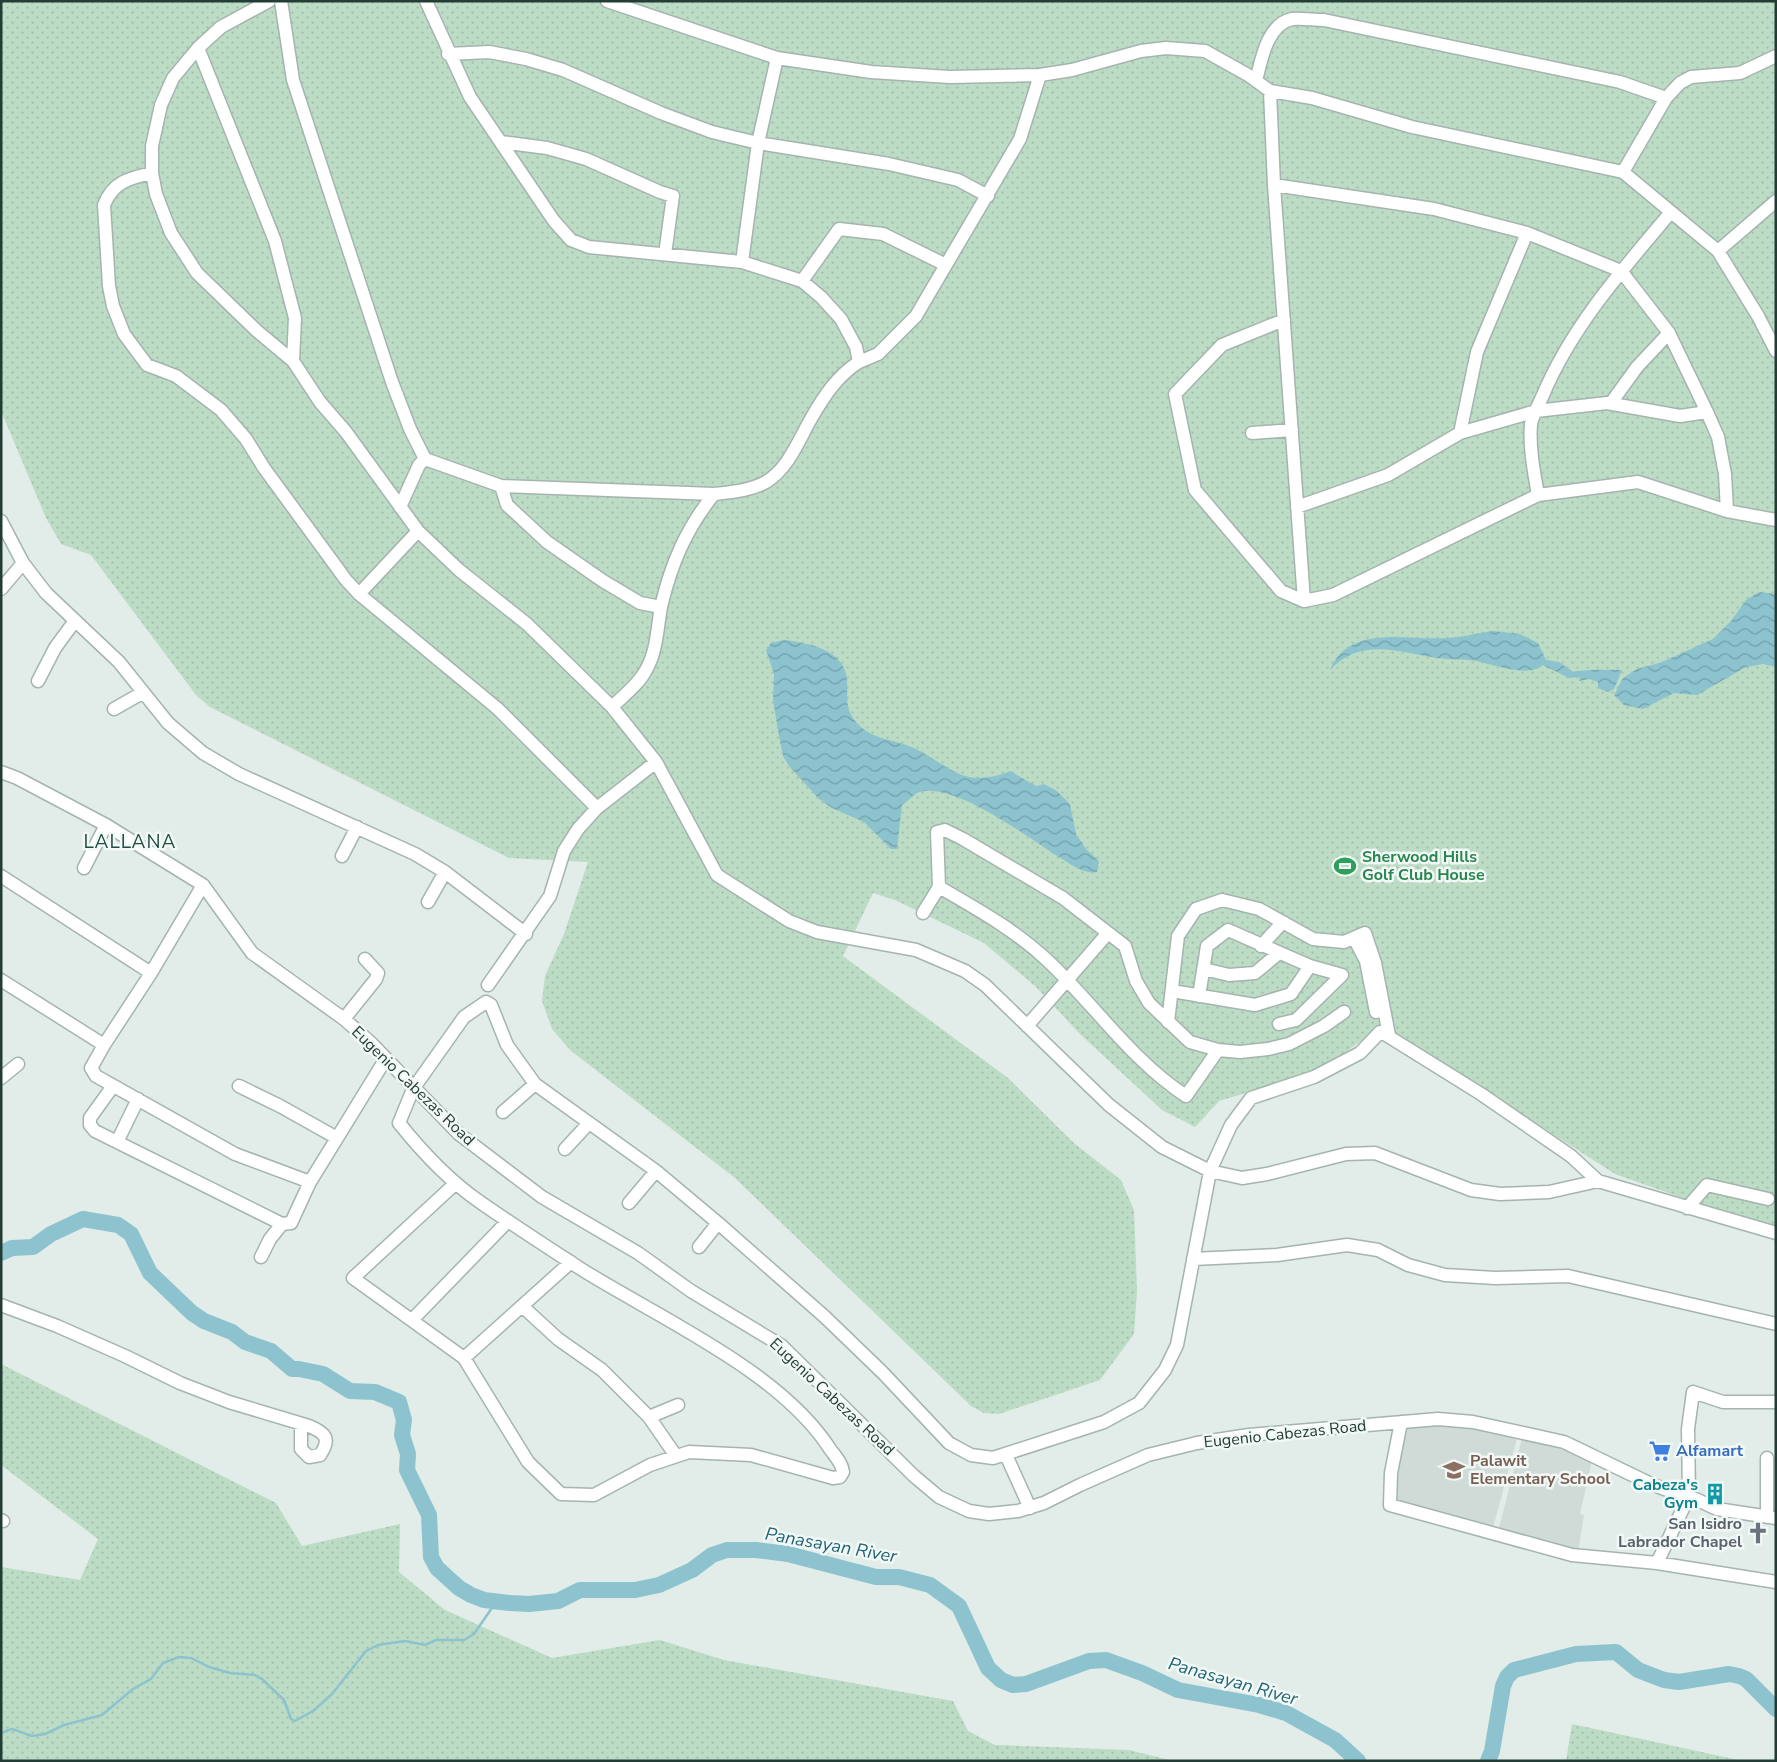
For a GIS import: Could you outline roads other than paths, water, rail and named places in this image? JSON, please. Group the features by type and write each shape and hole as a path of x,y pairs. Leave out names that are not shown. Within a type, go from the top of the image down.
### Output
{"street":[{"path":"269,1 221,27 198,48 173,78 161,105 152,146 152,173 156,194 171,233 197,273 257,331 292,361 320,402 346,432 418,530 459,570 527,624 612,707 656,762 717,875 789,922 817,932 916,950 965,971 985,985 1109,1106 1162,1147 1210,1171 1242,1178 1267,1174 1346,1154 1375,1153 1471,1190 1500,1194 1550,1192 1598,1181"},
{"path":"281,1 293,80 392,382 410,429 425,459 501,486 714,494 744,491 766,482 786,464 811,418 838,379 859,362 878,354 916,316 1020,139 1040,75"},
{"path":"426,1 448,54 470,97 554,221 571,240 589,247 742,262 802,281 821,297 841,319 856,347 859,362"},
{"path":"606,1 777,58 871,72 940,76 1040,75 1072,70 1141,51 1183,49 1205,51 1248,74 1270,90 1312,98 1412,127 1623,172 1718,251 1758,316 1776,351"},
{"path":"1256,81 1271,36 1280,27 1291,19 1324,20 1620,82 1666,98"},
{"path":"198,48 275,241 295,318 292,361"},
{"path":"448,54 490,52 526,59 563,70 661,113 712,132 758,143 889,164 958,180 988,196"},
{"path":"1623,172 1666,98 1680,84 1691,77 1740,73 1776,56"},
{"path":"742,262 758,143 777,58"},
{"path":"1270,90 1274,184 1304,601"},
{"path":"501,142 548,148 586,159 673,196 665,254"},
{"path":"152,173 121,182 109,193 104,205 109,286 113,306 124,334 147,365 176,376 221,410 246,439 264,468 346,580 359,594 498,709 597,808"},
{"path":"1274,184 1434,209 1527,233 1621,271 1669,333 1707,412 1718,437 1727,511"},
{"path":"1718,251 1776,202"},
{"path":"1538,495 1531,451 1532,422 1536,411 1568,343 1621,271 1670,212"},
{"path":"802,281 839,229 883,234 946,265"},
{"path":"1460,432 1477,352 1527,233"},
{"path":"1284,320 1222,345 1175,394 1195,490 1281,591 1304,601 1333,595 1538,495 1638,482 1727,511 1776,520"},
{"path":"1611,403 1636,367 1669,333"},
{"path":"1297,507 1388,475 1460,432 1536,411 1611,403 1680,416 1707,412"},
{"path":"1252,433 1292,430"},
{"path":"400,507 419,465 425,459"},
{"path":"501,486 507,505 547,542 603,581 640,603 662,607"},
{"path":"612,707 646,672 655,648 662,607 677,551 698,514 714,494"},
{"path":"1,521 23,562 46,592 74,622 119,662 168,723 202,753 239,774 415,854 445,872 526,934"},
{"path":"359,594 418,530"},
{"path":"1,589 23,562"},
{"path":"38,681 55,648 74,622"},
{"path":"114,709 142,693"},
{"path":"488,985 526,934 550,896 564,851 578,830 597,808 656,762"},
{"name":"Eugenio Cabezas Road","path":"1,772 18,778 106,825 203,885 252,952 344,1019 458,1134 542,1197 638,1253 691,1291 782,1346 927,1489 954,1505 980,1513 999,1513 1030,1508 1148,1455 1197,1443 1249,1435 1438,1419 1473,1422 1564,1442 1651,1484 1683,1496 1689,1496 1717,1509 1772,1517"},
{"path":"84,868 106,825"},
{"path":"342,856 357,827"},
{"path":"923,913 939,887 937,832 945,830 1063,898 1125,946 1136,981 1150,1003 1190,1042 1218,1050 1240,1052 1268,1049 1290,1044 1324,1026 1344,1012"},
{"path":"428,902 445,872"},
{"path":"1,876 151,973"},
{"path":"203,885 151,973 104,1045 91,1070 96,1076 113,1086 235,1154 310,1182"},
{"path":"939,887 1011,930 1067,980 1141,1060 1186,1096 1218,1050"},
{"path":"1168,1022 1178,936 1196,910 1222,900 1259,909 1313,939 1344,942 1359,935 1385,1034 1572,1156 1598,1181 1776,1233"},
{"path":"1261,946 1282,922"},
{"path":"1199,996 1208,946 1228,930 1254,939 1261,946 1310,966 1342,976 1296,1020 1279,1024"},
{"path":"1027,1026 1108,933"},
{"path":"1204,968 1229,975 1254,973 1279,953"},
{"path":"344,1019 376,979 378,973 365,959"},
{"path":"1172,991 1255,1005 1291,994 1310,966"},
{"path":"1,980 104,1045"},
{"path":"456,1183 353,1278 464,1358 528,1462 561,1494 594,1495 650,1465 690,1452 751,1455 833,1478 840,1477 843,1472 825,1441 800,1413 746,1367 571,1262 508,1221 428,1160 399,1123 412,1089 464,1016 486,1002 491,1005 507,1045 535,1084 656,1171 718,1223 825,1317 883,1373 949,1443 971,1455 993,1458 1104,1422 1140,1403 1165,1370 1177,1345 1210,1171 1231,1125 1251,1098 1314,1077 1360,1052 1385,1034"},
{"path":"113,1086 90,1121 95,1131 282,1224 292,1223 310,1182 385,1060"},
{"path":"1,1078 18,1064"},
{"path":"503,1112 535,1084"},
{"path":"239,1086 280,1106 337,1138"},
{"path":"117,1142 138,1100"},
{"path":"565,1149 589,1123"},
{"path":"629,1203 656,1171"},
{"path":"1687,1208 1707,1185 1768,1199"},
{"path":"412,1320 508,1221"},
{"path":"699,1247 718,1223"},
{"path":"261,1256 282,1224"},
{"path":"1193,1259 1276,1255 1347,1246 1378,1250 1408,1265 1445,1275 1494,1278 1568,1276 1776,1324"},
{"path":"464,1358 571,1262"},
{"path":"1,1305 83,1337 180,1383 229,1402 301,1424"},
{"path":"522,1306 558,1339 602,1370 649,1417 676,1456"},
{"path":"1657,1563 1689,1496 1688,1429 1693,1392 1723,1402 1776,1402"},
{"path":"649,1417 678,1405"},
{"path":"1401,1422 1391,1472 1390,1504 1572,1555 1657,1563 1776,1582"},
{"path":"1006,1455 1030,1508"},
{"path":"1767,1458 1772,1517"}],"water":[{"path":"1759,592 1776,594 1776,667 1763,664 1746,667 1697,695 1674,693 1643,709 1624,705 1614,695 1623,678 1637,669 1662,662 1713,639 1731,621 1746,600"},
{"path":"1493,631 1520,634 1538,643 1546,660 1559,662 1573,672 1622,670 1614,689 1608,692 1598,688 1598,682 1589,679 1579,681 1580,677 1569,678 1543,665 1537,669 1520,671 1473,660 1430,657 1385,649 1357,653 1343,659 1330,670 1339,655 1351,646 1365,640 1382,637 1448,638"},
{"path":"784,640 804,643 823,649 839,661 847,679 847,702 852,717 869,733 914,748 965,776 976,778 988,777 1010,771 1036,786 1044,784 1057,791 1070,804 1076,834 1086,849 1099,861 1097,872 1087,872 1077,868 990,813 949,794 931,791 917,793 902,805 897,849 891,849 864,822 832,808 819,799 789,766 783,756 773,700 774,674 766,650 771,643"}],"waterway":[{"name":"Panasayan River","path":"1,1253 12,1248 33,1247 51,1234 83,1219 118,1225 131,1234 150,1273 192,1313 204,1321 232,1332 245,1342 271,1351 292,1369 323,1374 350,1391 375,1392 399,1402 404,1420 402,1435 408,1454 407,1470 429,1515 431,1557 437,1568 459,1588 484,1600 529,1604 558,1601 580,1590 635,1590 659,1585 692,1570 712,1555 727,1550 756,1550 788,1554 876,1577 899,1577 930,1585 959,1606 988,1668 1001,1680 1013,1685 1026,1684 1089,1661 1106,1660 1142,1673 1178,1690 1259,1705 1286,1713 1335,1740 1358,1761"},
{"path":"1,1733 12,1729 32,1736 45,1734 64,1725 102,1715 133,1689 151,1679 163,1663 179,1657 191,1658 209,1667 230,1673 255,1675 262,1679 284,1700 291,1719 295,1721 313,1711 332,1694 366,1651 378,1645 405,1641 425,1645 436,1640 464,1640 474,1634 496,1602"},
{"name":"Panasayan River","path":"1488,1761 1492,1751 1503,1686 1507,1677 1514,1670 1576,1654 1616,1652 1638,1670 1664,1680 1679,1682 1729,1674 1739,1676 1746,1679 1776,1709"}],"place":[{"name":"Sherwood Hills Golf Club House","path":"1345,866"},
{"name":"Alfamart","path":"1660,1451"},
{"name":"Palawit Elementary School","path":"1454,1470"},
{"name":"Cabeza's Gym","path":"1715,1494"},
{"name":"San Isidro Labrador Chapel","path":"1758,1533"}],"district":[{"name":"LALLANA","path":"130,842"}]}
